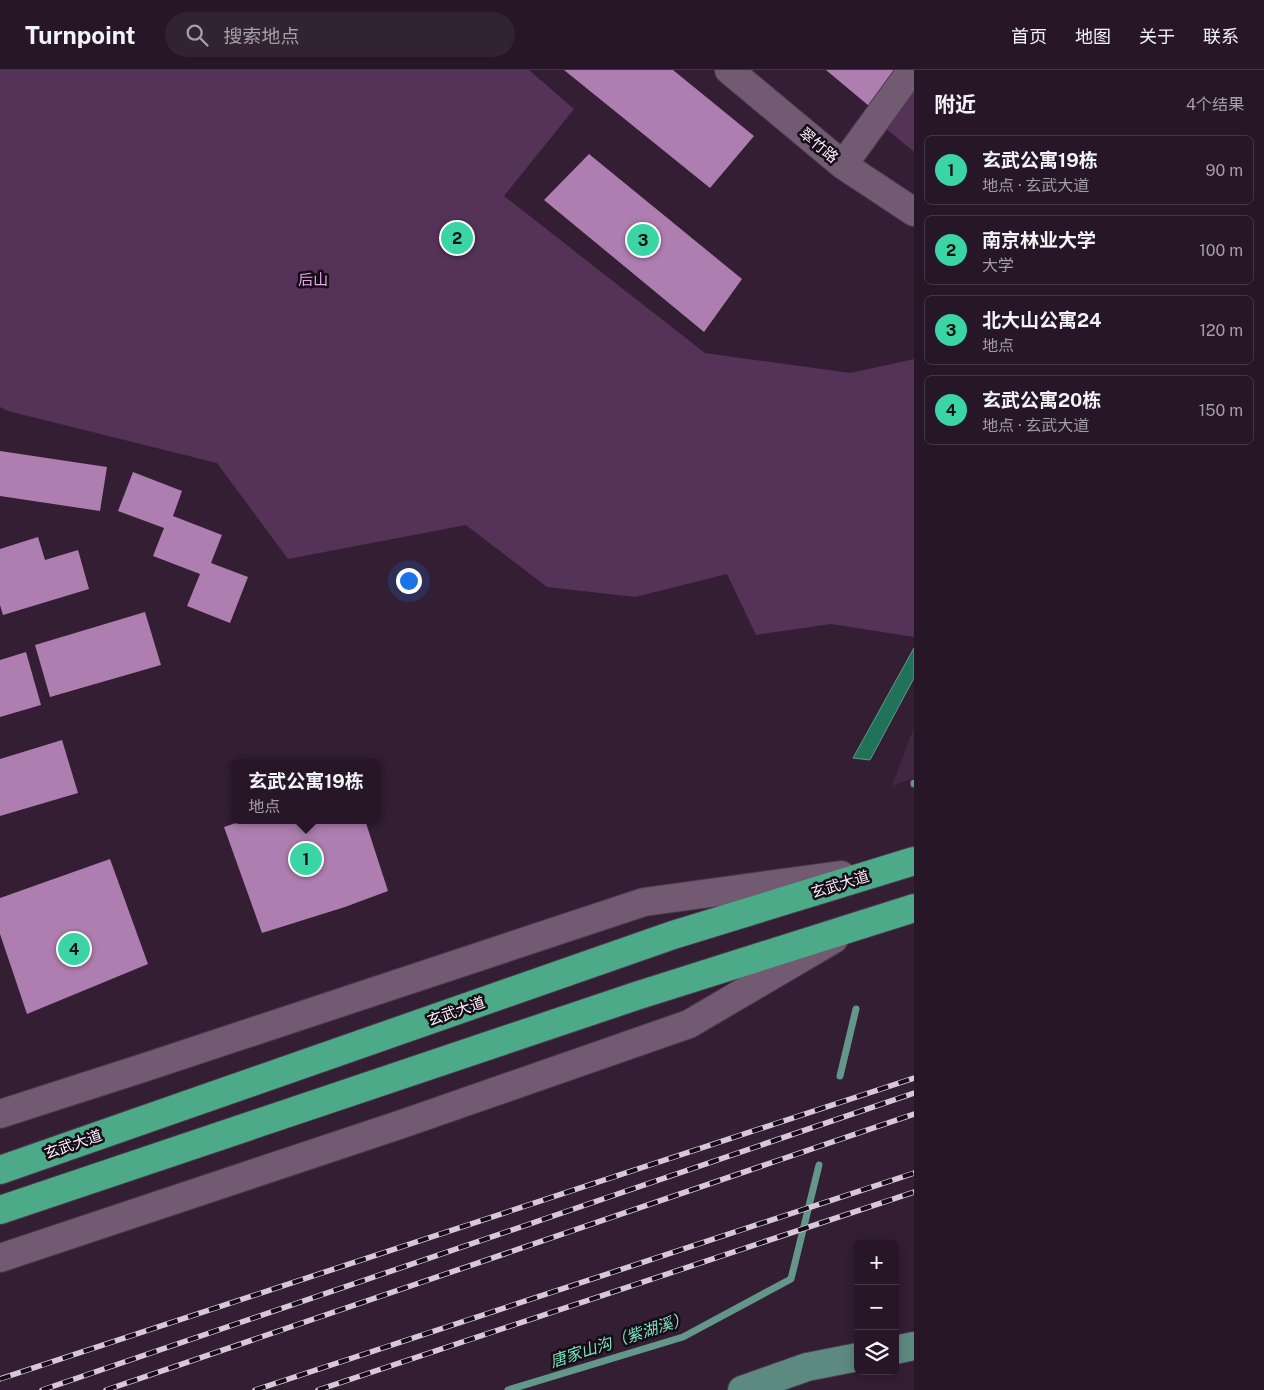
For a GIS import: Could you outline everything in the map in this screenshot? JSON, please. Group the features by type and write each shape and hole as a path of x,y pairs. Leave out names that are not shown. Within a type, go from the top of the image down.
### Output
{"highway":[{"name":"玄武大道","path":"0,1170 673,935 914,861"},
{"path":"0,1210 636,996 914,908"}],"main road":[{"path":"899,1349 914,1346"},
{"path":"742,1390 776,1384 807,1367 854,1358"}],"street":[{"name":"翠竹路","path":"729,70 843,164 914,212"},
{"path":"843,164 912,70"},
{"path":"0,1114 644,902 887,869"},
{"path":"0,1258 402,1124 689,1024 857,925"}],"shaded area":[{"path":"914,648 914,678 870,760 853,758"},
{"path":"914,727 914,778 892,786"}],"green space":[{"name":"后山","path":"0,70 529,70 574,109 504,196 705,353 850,373 914,359 914,637 831,624 756,635 727,574 635,597 547,587 466,525 288,559 217,463 8,411 0,407"},
{"path":"914,86 914,152 878,122"}],"building":[{"path":"564,70 673,70 754,136 710,188"},
{"path":"826,70 900,70 869,106"},
{"path":"589,154 742,279 704,332 544,200"},
{"path":"0,451 107,467 100,511 0,496"},
{"path":"133,472 182,491 173,516 222,535 211,563 248,577 230,623 187,606 200,574 153,556 164,528 118,511"},
{"path":"38,537 45,560 78,550 89,589 3,615 0,605 0,549"},
{"path":"145,612 161,665 50,697 35,645"},
{"path":"26,652 41,705 0,717 0,660"},
{"path":"62,740 78,793 0,816 0,759"},
{"path":"233,824 366,824 388,891 345,907 262,933 224,827"},
{"path":"110,859 148,964 27,1014 0,934 0,898"}],"waterway":[{"name":"唐家山沟（紫湖溪）","path":"840,1076 856,1009"},
{"name":"唐家山沟（紫湖溪）","path":"508,1390 683,1337 791,1279 819,1165"}],"railway":[{"path":"0,1379 914,1078"},
{"path":"42,1390 914,1093"},
{"path":"106,1390 914,1114"},
{"path":"255,1390 914,1173"},
{"path":"318,1390 914,1192"}],"place":[{"name":"南京林业大学","path":"457,238"},
{"name":"北大山公寓24","path":"643,240"},
{"name":"玄武公寓19栋","path":"306,859"},
{"name":"玄武公寓20栋","path":"74,949"}]}
